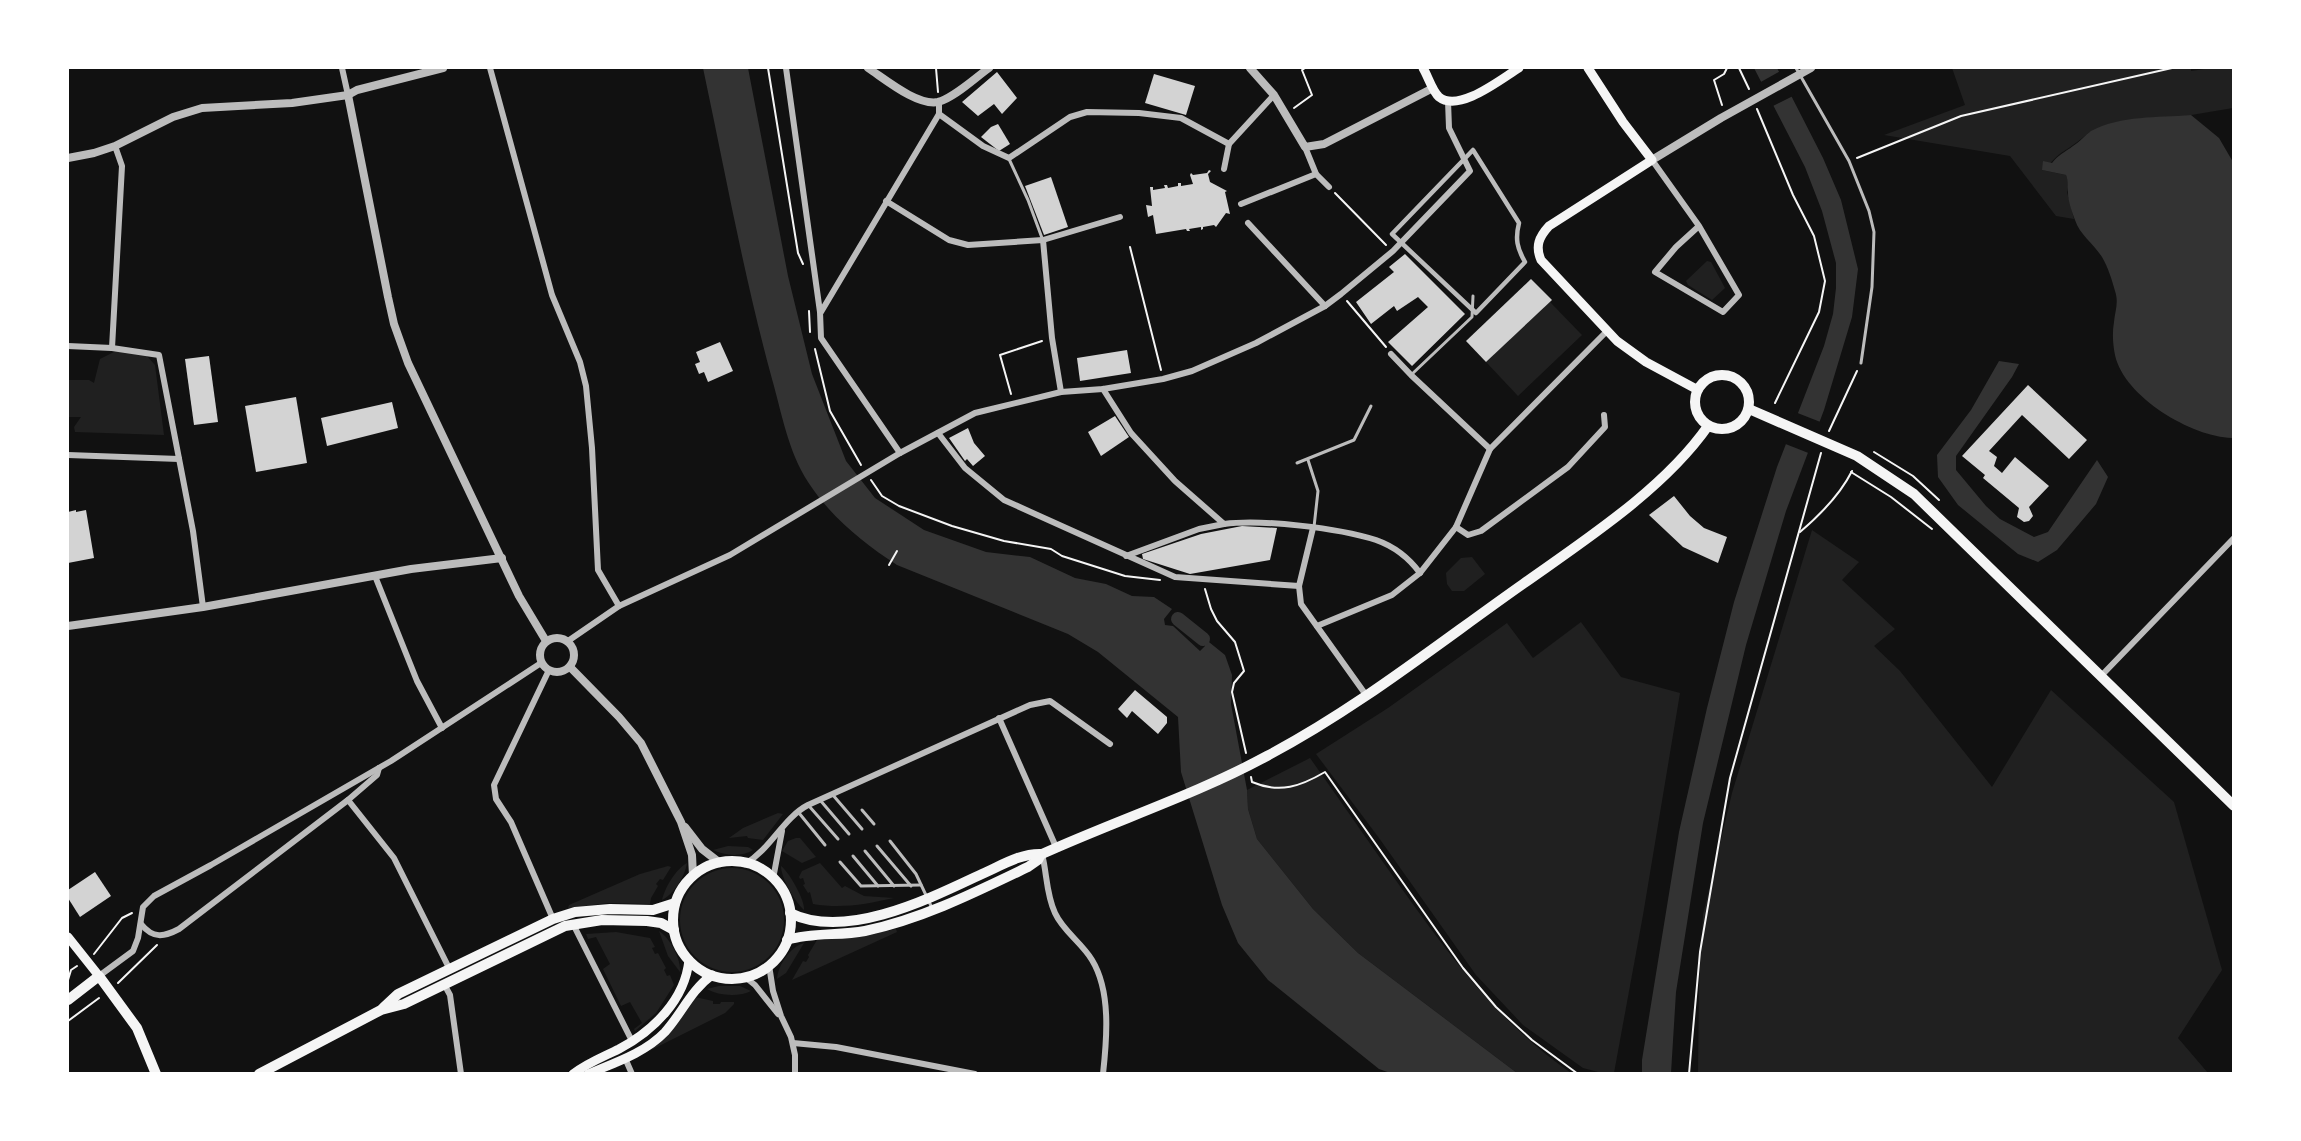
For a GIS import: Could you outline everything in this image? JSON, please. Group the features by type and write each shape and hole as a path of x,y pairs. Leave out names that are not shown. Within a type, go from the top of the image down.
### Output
{"main road":[{"path":"1423,68 1435,91 1448,101 1455,102 1464,100 1520,68"},
{"path":"1588,68 1623,122 1652,160 1549,226 1539,241 1538,252 1541,260 1607,331 1646,362 1698,390"},
{"path":"1728,375 1743,384 1750,400 1749,409 1746,417 1733,428 1725,430 1708,426 1702,421 1695,406 1698,390 1710,378 1728,375"},
{"path":"1749,409 1857,456 1914,494 2234,806"},
{"path":"790,913 819,921 864,919 897,910 928,899 1024,855 1042,854 1264,758 1303,736 1434,650 1559,559 1660,481 1682,460 1708,426"},
{"path":"787,940 800,936 862,931 887,926 934,910 1028,867 1042,854"},
{"path":"720,863 745,864 761,870 773,879 785,896 790,913 790,930 780,954 760,972 732,979 712,975 700,970 689,960 677,942 673,917 675,903 680,892 693,876 708,867 720,863"},
{"path":"381,1010 398,994 553,919 575,912 610,909 653,910 675,903"},
{"path":"259,1074 381,1010 404,1004 551,931 573,924 602,920 647,921 661,923 674,930"},
{"path":"68,937 137,1028 156,1074"},
{"path":"573,1074 632,1041 654,1025 675,999 685,980 689,960"},
{"path":"588,1074 625,1058 663,1034 694,991 712,975"},
{"path":"68,1000 99,976"}],"street":[{"path":"342,68 388,297 400,344 519,596 546,641"},
{"path":"68,158 115,146 173,117 202,108 292,103 348,95 357,90 443,68"},
{"path":"490,68 552,295 580,362 586,386 592,448 598,570 619,606"},
{"path":"786,68 820,312 821,338 900,453"},
{"path":"868,68 914,97 927,102 939,102 950,96 988,68"},
{"path":"1250,68 1274,95 1305,147 1316,174 1329,187"},
{"path":"1699,226 1676,247 1655,272 1723,312 1739,295 1699,226 1652,160 1811,68"},
{"path":"1305,147 1324,144 1435,91"},
{"path":"1224,169 1229,144 1274,95"},
{"path":"568,641 619,606 730,555 900,453 975,413 1061,392 1103,389 1163,379 1192,371 1256,343 1325,306 1393,251 1470,171 1449,128 1448,101"},
{"path":"820,312 939,114 939,102"},
{"path":"939,114 984,146 1009,158 1070,117 1088,111 1139,113 1181,118 1229,144"},
{"path":"112,348 122,166 115,146"},
{"path":"1473,150 1519,223 1516,234 1517,249 1525,262 1476,313 1392,234 1464,160 1473,150"},
{"path":"1241,204 1316,174"},
{"path":"886,201 949,240 968,245 1043,240 1120,217"},
{"path":"1248,223 1325,306"},
{"path":"1043,240 1052,338 1061,392"},
{"path":"1317,626 1392,595 1420,573 1456,527 1491,449 1607,331"},
{"path":"68,346 112,348 159,355 194,531 203,607"},
{"path":"1391,354 1491,449"},
{"path":"1103,389 1131,433 1175,481 1224,524"},
{"path":"1456,527 1468,535 1481,531 1568,467 1605,427 1604,415"},
{"path":"938,433 966,468 1004,500 1175,578 1299,586"},
{"path":"68,455 178,459"},
{"path":"1125,556 1199,530 1246,521 1313,528 1377,540 1410,559 1420,573"},
{"path":"1313,528 1299,586 1301,604 1366,695"},
{"path":"2101,676 2234,538"},
{"path":"68,626 203,607 411,569 502,558"},
{"path":"375,576 417,681 442,728"},
{"path":"556,638 568,641 574,651 570,667 560,672 549,670 542,663 540,651 546,641 556,638"},
{"path":"99,976 133,951 138,938 143,908 154,896 379,768 542,663"},
{"path":"570,667 641,743 681,822 692,855 693,876"},
{"path":"549,670 494,785 496,799 511,822 553,919"},
{"path":"745,864 760,854 808,804 1030,705 1050,701 1110,744"},
{"path":"999,718 1056,847"},
{"path":"141,924 154,935 165,936 179,929 348,800 377,775 379,768"},
{"path":"348,800 394,858 449,968"},
{"path":"681,822 702,849 720,863"},
{"path":"773,879 782,831"},
{"path":"1042,854 1048,892 1055,913 1061,924 1092,959 1100,977 1104,997 1103,1074"},
{"path":"573,924 632,1041"},
{"path":"769,965 773,991 793,1043 795,1074"},
{"path":"745,977 755,985 781,1016"},
{"path":"444,984 450,995 461,1074"},
{"path":"793,1043 836,1047 975,1074"},
{"path":"625,1058 632,1074"}],"lane":[{"path":"1796,68 1849,161 1869,211 1874,232 1872,287 1861,363"},
{"path":"1009,158 1043,240"},
{"path":"1411,375 1472,317 1473,296"},
{"path":"1297,463 1354,440 1371,406"},
{"path":"1308,459 1318,491 1313,528"},
{"path":"831,793 862,829"},
{"path":"819,799 849,834"},
{"path":"808,804 838,839"},
{"path":"862,810 874,824"},
{"path":"798,812 825,845"},
{"path":"890,842 909,863 934,910"},
{"path":"877,846 911,886"},
{"path":"865,851 894,886"},
{"path":"853,856 878,886"},
{"path":"840,862 861,886 921,885"}],"path":[{"path":"768,68 798,253 807,274"},
{"path":"936,68 939,102"},
{"path":"1284,115 1312,94 1302,70 1305,68"},
{"path":"1722,106 1714,80 1724,74 1727,68"},
{"path":"1739,68 1751,95"},
{"path":"1849,161 1961,116 2172,68"},
{"path":"1755,105 1793,195 1814,236 1825,281 1819,312 1775,403"},
{"path":"1329,187 1393,251"},
{"path":"1130,247 1163,379"},
{"path":"1341,294 1391,354"},
{"path":"810,306 809,324 812,338"},
{"path":"1014,402 1000,355 1052,338"},
{"path":"814,344 830,411 865,471"},
{"path":"1689,1074 1700,952 1730,778 1800,532 1816,519 1835,497 1851,472"},
{"path":"871,479 882,496 899,506 952,526 1004,541 1052,549 1062,556 1125,576 1156,581 1175,578"},
{"path":"889,565 897,551"},
{"path":"1203,581 1211,609 1217,621 1235,642 1244,671 1234,683 1232,692 1247,760"},
{"path":"1250,771 1252,782 1261,786 1281,788 1292,788 1325,772 1463,968 1503,1014 1532,1040 1578,1074"},
{"path":"68,980 71,970 98,952 122,918"},
{"path":"68,1021 110,990 165,936"}],"shaded area":[{"path":"703,68 748,68 788,276 812,374 846,461 875,498 924,530 986,552 1030,557 1075,578 1106,584 1132,596 1154,597 1172,609 1164,619 1165,625 1173,626 1200,651 1205,646 1202,640 1204,638 1225,655 1232,675 1231,704 1247,790 1248,809 1257,839 1313,909 1358,953 1517,1073 1393,1074 1379,1069 1268,980 1238,943 1222,905 1181,772 1178,717 1098,652 1068,634 897,565 872,548 826,506 808,482 790,445 744,263"},
{"path":"1754,68 1777,68 1823,158 1841,200 1858,269 1852,317 1824,410 1786,511 1746,645 1703,823 1676,992 1671,1073 1642,1074 1642,1060 1679,832 1707,708 1734,602 1777,467 1824,346 1833,314 1836,288 1836,263 1822,211 1805,167"},
{"path":"1952,68 2191,68 2191,71 2233,68 2233,108 2090,132 2042,170 2066,175 2069,183 2067,192 2074,219 2056,216 2010,156 1884,135 1965,105"},
{"path":"2191,115 2219,138 2233,162 2232,438 2198,431 2180,422 2162,412 2131,386 2121,371 2115,355 2113,330 2117,299 2108,269 2095,247 2077,225 2069,203 2066,175 2042,170 2043,161 2052,163 2091,131 2103,126 2140,118"},
{"path":"1707,261 1711,262 1725,288 1712,300 1688,285 1686,281"},
{"path":"1550,302 1582,335 1518,396 1486,362"},
{"path":"116,351 145,354 155,365 164,435 75,432 74,427 81,417 68,417 68,380 89,380 94,383 100,359"},
{"path":"1999,361 2019,364 1956,456 1956,470 1986,506 2000,519 2034,537 2048,532 2097,460 2108,477 2096,504 2057,550 2038,562 2018,554 1958,505 1938,477 1937,455 1971,410"},
{"path":"1812,530 1859,562 1842,580 1895,629 1874,646 1900,671 1992,787 2051,690 2174,802 2222,970 2178,1038 2208,1073 1698,1073 1699,984 1703,915 1732,793"},
{"path":"1472,557 1485,574 1464,591 1452,591 1447,584 1446,573 1461,558"},
{"path":"1581,622 1621,677 1680,693 1614,1073 1602,1073 1583,1068 1523,1025 1476,975 1316,754 1388,708 1507,623 1533,658"},
{"path":"1310,758 1458,965 1521,1033 1571,1073 1517,1073 1358,953 1313,909 1257,839 1248,809 1247,790"},
{"path":"778,813 783,814 763,840 747,836 729,838 743,828"},
{"path":"800,838 816,857 802,863 782,851 788,841"},
{"path":"728,846 748,847 753,850 733,855 713,850"},
{"path":"687,863 678,884 671,894 662,900 672,879"},
{"path":"820,863 842,888 845,886 864,896 894,898 844,906 813,904 810,892 808,893 803,885 805,884 803,878 799,877 802,871"},
{"path":"781,866 796,887 804,910 789,889"},
{"path":"671,867 663,880 660,879 656,884 658,886 650,904 608,903 568,908 569,905 640,874"},
{"path":"732,868 752,872 769,883 780,900 784,920 780,940 769,957 752,968 732,972 712,968 695,957 684,940 680,920 684,900 695,883 712,872"},
{"path":"896,929 897,932 792,980 803,961 806,962 817,940 859,937"},
{"path":"659,931 674,949 679,961 680,972 668,956"},
{"path":"616,932 650,938 655,947 652,948 655,954 658,953 666,968 664,970 667,976 670,975 674,985 656,1013 635,1031 634,1029 642,1023 630,1002 621,1006 603,969 610,964 596,937 588,939 586,934"},
{"path":"804,943 786,973 777,979 786,957 794,948"},
{"path":"719,986 740,986 751,991 729,995 707,989"},
{"path":"695,997 713,1001 713,1004 734,1002 734,1004 725,1013 649,1051"}],"pier":[{"path":"1782,70 1795,95 1771,107 1759,83"},
{"path":"1795,412 1823,423 1811,454 1783,443"}],"building":[{"path":"997,72 1017,98 1002,114 994,104 978,116 962,102"},
{"path":"1154,74 1195,86 1186,115 1145,103"},
{"path":"998,124 1010,144 999,151 981,137 991,127"},
{"path":"1211,171 1208,174 1210,182 1227,191 1225,192 1230,214 1226,213 1216,227 1214,225 1203,227 1201,230 1201,227 1189,229 1190,231 1186,229 1156,234 1153,215 1148,217 1146,205 1152,206 1150,187 1153,187 1153,190 1165,188 1164,185 1168,188 1178,186 1178,183 1181,183 1181,186 1193,184 1191,173 1193,175 1207,173"},
{"path":"1051,177 1068,227 1044,235 1025,186"},
{"path":"1405,254 1465,314 1412,366 1388,342 1428,307 1418,297 1397,311 1394,306 1371,324 1356,302 1394,272 1389,267"},
{"path":"1531,279 1552,300 1486,362 1466,341"},
{"path":"720,342 733,371 708,382 704,372 699,374 695,364 700,362 696,352"},
{"path":"1127,350 1131,373 1080,381 1077,358"},
{"path":"209,356 218,422 194,425 185,359"},
{"path":"2028,385 2087,440 2069,459 2022,415 1989,451 1997,457 1994,466 2002,473 2015,457 2049,486 2029,507 2033,516 2029,521 2024,522 2017,517 2019,508 1983,478 1985,475 1962,456"},
{"path":"296,397 307,463 256,472 245,406"},
{"path":"392,402 398,428 327,446 321,418"},
{"path":"1115,416 1129,437 1101,456 1088,432"},
{"path":"968,428 974,443 985,456 973,466 967,459 965,461 949,438"},
{"path":"1674,496 1690,516 1704,528 1727,537 1718,563 1683,547 1649,515"},
{"path":"76,510 76,512 86,510 94,558 68,563 68,512"},
{"path":"1242,526 1277,528 1270,560 1190,574 1143,559 1142,554 1201,534"},
{"path":"1135,690 1167,717 1167,723 1158,734 1132,711 1127,718 1118,709"},
{"path":"95,872 111,896 80,917 68,898 68,890"}],"waterway":[{"path":"1178,619 1203,639"}]}
